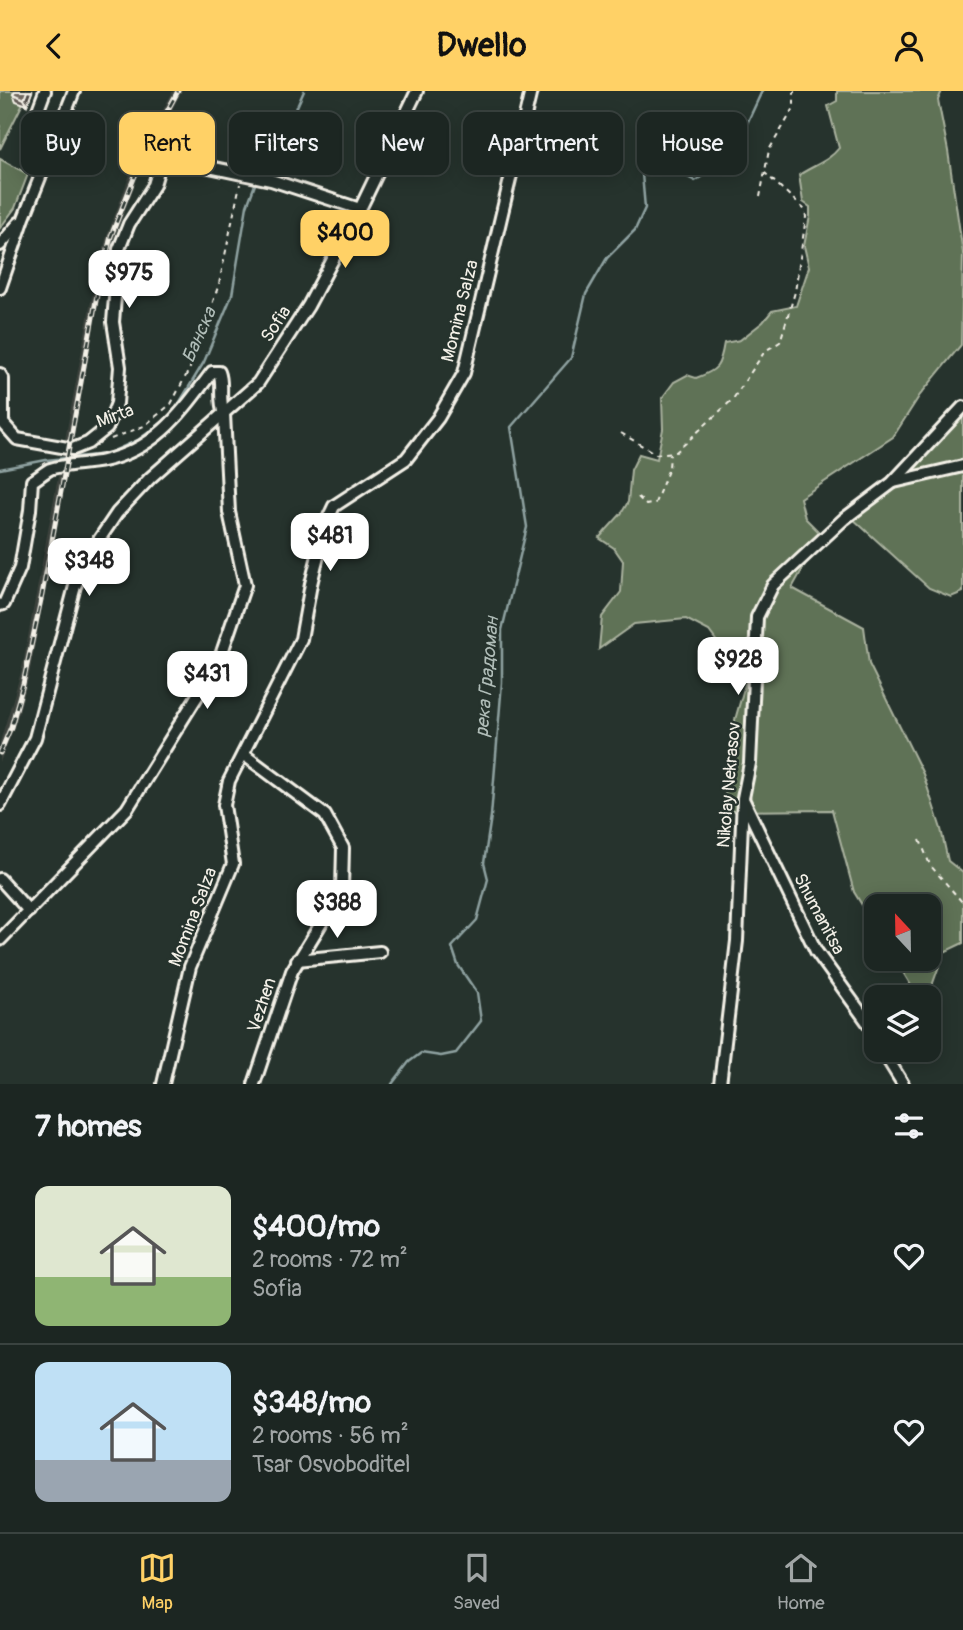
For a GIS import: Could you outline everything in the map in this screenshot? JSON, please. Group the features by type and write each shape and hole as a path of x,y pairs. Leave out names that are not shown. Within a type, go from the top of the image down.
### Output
{"street":[{"path":"37,112 45,91"},
{"path":"65,112 74,91"},
{"name":"Sofia","path":"0,805 35,738 75,586 92,550 117,513 150,478 258,383 308,306 360,209 417,91"},
{"name":"Momina Salza","path":"163,1084 190,968 233,864 224,804 229,781 301,639 326,523 334,506 406,459 438,418 464,373 531,91"},
{"name":"Mirta","path":"88,443 107,428 117,403 120,367 113,322 119,249 129,224 154,185 162,157 229,170"},
{"path":"0,288 40,175"},
{"path":"253,175 360,209"},
{"path":"0,245 24,218"},
{"path":"0,605 4,604 20,568 32,481 51,468 83,466 112,459 146,445 174,421 212,372 219,372 222,377 220,402 224,414 229,512 245,585 219,661 127,809 0,940"},
{"path":"0,374 3,379 3,423 17,439 73,449 88,443"},
{"name":"Nikolay Nekrasov","path":"720,1084 737,941 743,798 750,763 757,617 774,585 844,519 892,482 963,407"},
{"path":"892,482 963,466"},
{"name":"Vezhen","path":"243,754 325,815 343,848 342,889 297,960 256,1079"},
{"name":"Shumanitsa","path":"743,798 816,951 864,1017"},
{"path":"0,879 29,911"},
{"path":"297,960 380,952"},
{"path":"888,1062 902,1084"}],"path":[{"path":"761,197 769,151 794,108 794,91"},
{"path":"621,433 656,454 676,452 692,434 733,399 765,351 780,342 788,323 800,269 799,254 806,217 805,210 765,173"},
{"name":"Mirta","path":"88,443 115,439 144,426 171,404 190,367 219,284 246,175"},
{"path":"638,497 646,505 655,503 669,468 670,453"},
{"path":"920,840 930,866 963,903"}],"shaded area":[{"path":"173,91 182,91 171,112 162,112"},
{"path":"130,175 138,175 113,241 99,300 29,676 16,722 0,762 0,742 22,669 92,296 106,239"}],"green space":[{"path":"0,91 29,91 0,149"},
{"path":"837,91 942,91 938,100 963,253 961,345 920,395 893,437 800,498 805,518 828,541 806,563 792,588 864,627 869,664 923,774 941,829 948,861 963,873 963,943 944,952 942,958 942,894 864,894 864,908 854,892 832,810 723,811 735,720 746,681 709,631 686,619 634,624 599,649 602,617 621,592 623,561 614,548 599,538 628,502 631,470 639,454 657,459 663,429 662,398 674,382 687,375 696,378 709,373 719,363 724,343 740,340 763,322 772,311 796,306 809,267 804,246 810,207 803,202 799,175 825,160 839,148 828,106 837,101"},
{"path":"0,159 21,170 21,175 28,175 15,208 0,228"},
{"path":"963,412 963,592 951,597 929,588 852,518"},
{"path":"902,971 937,971 932,985 911,985"}],"building":[{"path":"15,91 27,91 24,99 13,94"}],"waterway":[{"name":"Банска","path":"295,112 304,91"},
{"name":"река Градоман","path":"392,1084 409,1062 421,1053 441,1056 456,1053 481,1021 477,993 458,965 452,947 477,920 488,879 484,863 491,816 502,682 502,630 527,527 511,427 571,358 586,294 607,258 635,230 645,208 642,174 647,162 670,168 695,181 732,156 762,91"},
{"name":"Банска","path":"0,469 46,460 107,454 138,440 172,415 204,362 232,295 247,206 257,179"}],"railway":[{"path":"0,753 11,727 23,684 97,295 111,236 142,158 178,91"}]}
